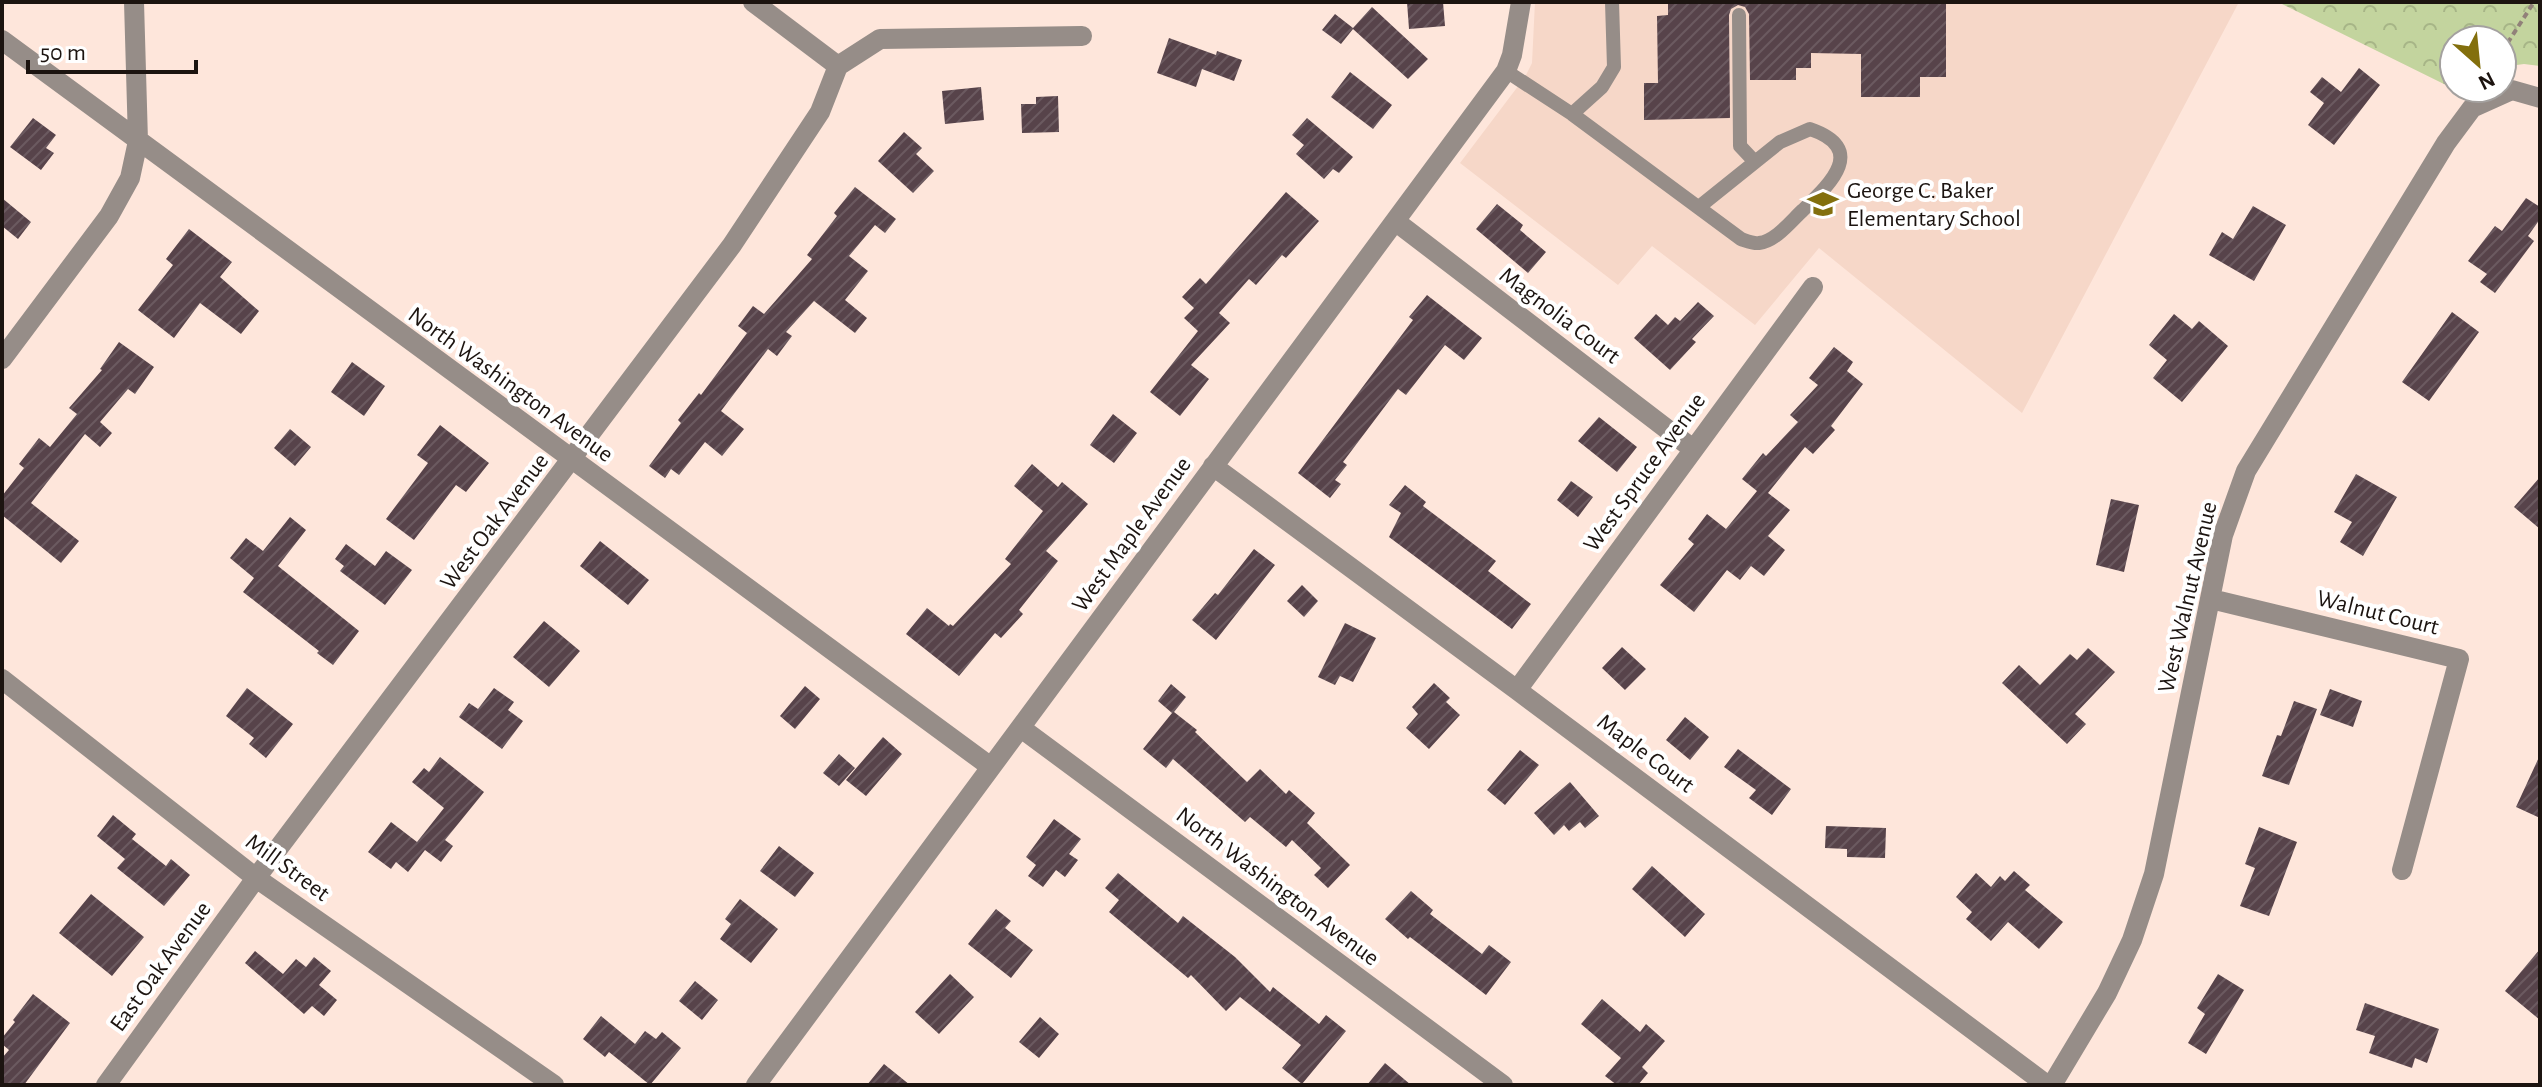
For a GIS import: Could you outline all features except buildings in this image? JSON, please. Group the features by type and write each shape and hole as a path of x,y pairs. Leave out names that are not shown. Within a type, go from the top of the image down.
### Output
{"street":[{"path":"2,359 109,216 130,178 138,141 134,2"},
{"path":"753,2 838,66 880,39 1082,36"},
{"name":"West Maple Avenue","path":"756,1085 1506,71 1512,55 1521,2"},
{"name":"North Washington Avenue","path":"2,40 991,767"},
{"name":"West Oak Avenue","path":"256,878 732,245 820,112 838,66"},
{"path":"2518,92 2540,98"},
{"name":"West Walnut Avenue","path":"2050,1085 2107,993 2132,940 2154,874 2223,535 2246,471 2446,143 2472,108 2481,104"},
{"name":"Magnolia Court","path":"1395,221 1693,449"},
{"name":"West Spruce Avenue","path":"1517,690 1813,287"},
{"name":"Maple Court","path":"1213,466 2050,1085"},
{"name":"Walnut Court","path":"2211,599 2459,659 2402,870"},
{"name":"Mill Street","path":"2,679 256,878 554,1085"},
{"name":"North Washington Avenue","path":"1021,728 1491,1081"},
{"name":"East Oak Avenue","path":"106,1085 256,878"}],"lane":[{"path":"1572,114 1602,87 1614,67 1612,2"},
{"path":"1739,15 1740,146 1755,162"},
{"path":"1506,71 1572,114 1741,239 1757,244 1773,238 1832,182 1841,165 1838,148 1828,135 1810,129 1780,142 1699,207"}],"path":[{"path":"2518,27 2534,2"}],"shaded area":[{"name":"George C. Baker Elementary School","path":"1535,2 2239,2 2022,413 1819,248 1755,325 1652,246 1618,285 1460,163 1525,77 1532,63"}],"green space":[{"path":"2278,2 2540,2 2540,66 2518,65 2518,24 2438,24 2438,81"}],"place":[{"name":"George C. Baker Elementary School","path":"1823,204"}]}
